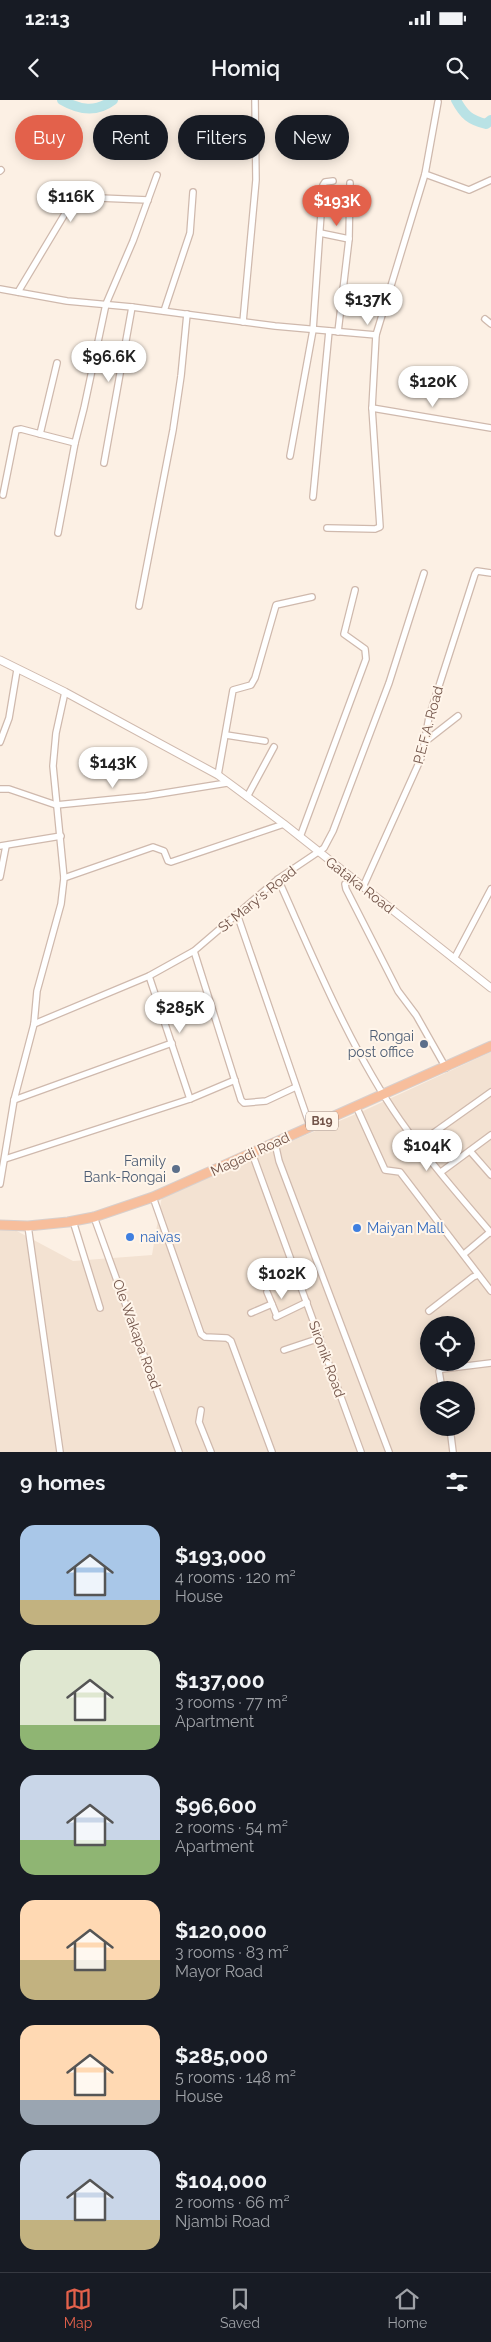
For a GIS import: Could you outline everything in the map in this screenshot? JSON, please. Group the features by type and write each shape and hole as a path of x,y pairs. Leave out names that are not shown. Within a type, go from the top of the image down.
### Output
{"highway":[{"name":"Magadi Road","path":"0,1225 28,1226 73,1221 94,1217 153,1197 252,1154 310,1126 446,1068 491,1046"}],"street":[{"path":"243,322 256,180 255,100"},
{"path":"327,528 375,529 380,527 372,408 376,335 425,174 438,102"},
{"path":"425,174 470,190 491,180"},
{"path":"58,533 75,443 106,304 133,241 157,175"},
{"path":"290,456 313,330 324,183 333,182"},
{"path":"338,332 350,239 350,183"},
{"path":"164,311 190,233 193,192"},
{"path":"18,292 75,196 148,200"},
{"path":"320,233 350,239"},
{"path":"0,289 67,301 132,307 313,330 376,335"},
{"path":"104,463 132,307"},
{"path":"140,606 174,421 187,314"},
{"path":"485,319 491,324"},
{"path":"313,497 329,331"},
{"path":"40,434 57,363"},
{"path":"372,408 491,428"},
{"path":"3,495 16,430 21,429 75,443"},
{"name":"P.E.F.A. Road","path":"363,888 422,756 429,717 475,574 478,572 491,574"},
{"name":"St Mary's Road","path":"34,1024 150,976 194,951 278,879 324,848 337,822 390,683 424,573"},
{"path":"300,837 366,659 365,649 344,634 355,590"},
{"path":"218,775 233,690 251,685 255,678 276,605 312,597"},
{"name":"Gataka Road","path":"0,660 65,692 218,775 284,824 317,852 354,878 363,888 454,959 490,984"},
{"path":"0,742 8,718 17,670"},
{"path":"0,1184 14,1100 34,1024 37,991 62,904 64,878 53,766 56,733 65,692"},
{"path":"0,716 8,718"},
{"path":"426,742 458,716"},
{"path":"226,735 265,741"},
{"path":"247,797 274,747"},
{"path":"0,789 9,789 56,805 146,796 227,783"},
{"path":"64,878 153,847 164,851 168,861 171,862 284,824"},
{"path":"0,877 3,846 61,836"},
{"path":"354,878 345,884 346,888 398,992 416,1015 446,1068"},
{"path":"278,879 328,990 384,1094 418,1144 491,1233 464,1254"},
{"path":"454,959 491,889"},
{"path":"237,914 310,1126"},
{"path":"194,951 244,1103 266,1100 296,1087"},
{"path":"150,976 190,1099"},
{"path":"14,1100 172,1043"},
{"path":"5,1159 190,1099 235,1080"},
{"path":"418,1144 491,1092"},
{"path":"356,1106 385,1170 400,1172 491,1292"},
{"path":"441,1172 491,1135"},
{"path":"275,1143 279,1161 389,1452"},
{"path":"470,1151 491,1175"},
{"name":"Sironik Road","path":"252,1154 360,1452"},
{"path":"153,1197 201,1334 205,1337 227,1338 231,1341 272,1452"},
{"name":"Ole Wakapa Road","path":"94,1217 179,1452"},
{"path":"73,1221 100,1308"},
{"path":"28,1226 60,1452"},
{"path":"429,1311 478,1275"},
{"path":"268,1292 277,1317 307,1302"},
{"path":"251,1313 272,1304"},
{"path":"284,1350 320,1338"},
{"path":"441,1381 439,1371 442,1369 491,1363"},
{"path":"201,1410 199,1422 211,1452"},
{"path":"451,1436 453,1452"}],"shaded area":[{"path":"491,1052 491,1452 0,1452 0,1222 73,1261 152,1255 162,1196 363,1111"}],"waterway":[{"path":"62,100 88,109 100,107 113,100"},
{"path":"456,100 462,110 472,119 486,124 491,120"}],"place":[{"name":"Rongai post office","path":"424,1044"},
{"name":"Family Bank-Rongai","path":"176,1169"},
{"name":"Maiyan Mall","path":"357,1228"},
{"name":"naivas","path":"130,1237"}]}
